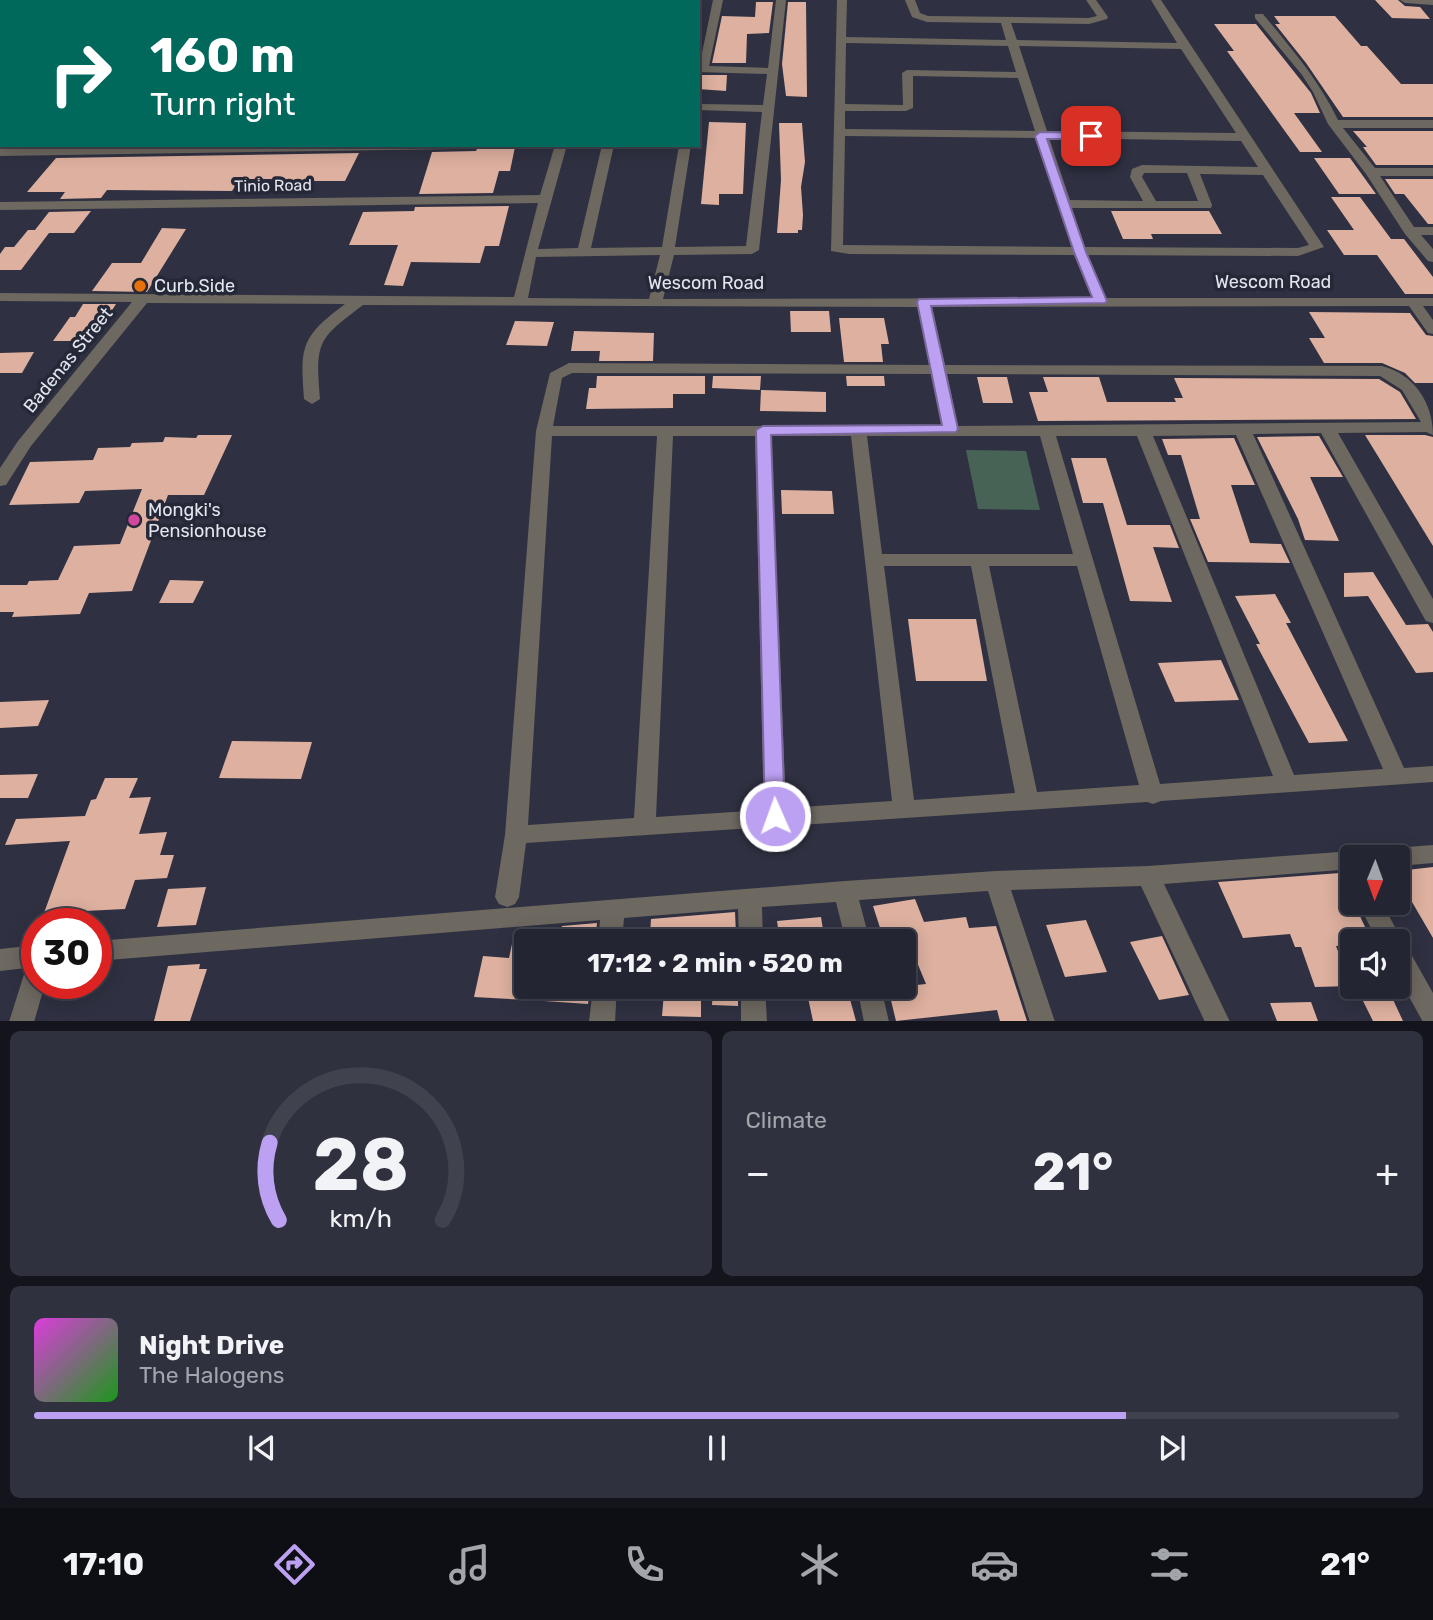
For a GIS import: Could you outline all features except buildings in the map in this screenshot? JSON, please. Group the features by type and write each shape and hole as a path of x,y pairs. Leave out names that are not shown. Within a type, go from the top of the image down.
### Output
{"street":[{"path":"718,0 700,69 773,71"},
{"path":"530,253 752,250 781,0"},
{"path":"842,0 837,249 1080,252 1313,250 1317,247 1316,243 1243,137 1156,0"},
{"path":"910,0 914,13 919,17 1100,19 1103,17 1091,0"},
{"path":"1405,0 1433,2"},
{"path":"1259,16 1306,73 1319,92 1334,124 1371,172 1410,231 1433,258"},
{"path":"1005,20 1040,136 1100,301"},
{"path":"841,40 1184,47"},
{"path":"839,107 906,108 909,106 907,73 1022,75"},
{"path":"700,107 767,108"},
{"path":"1334,124 1433,124"},
{"path":"839,132 1243,137"},
{"path":"0,152 59,148 232,147"},
{"path":"520,302 530,253 560,147"},
{"path":"584,251 608,147"},
{"path":"655,303 668,250 685,147"},
{"path":"1152,205 1136,172 1142,169 1266,171"},
{"path":"1064,204 1206,205 1192,170"},
{"path":"1371,172 1433,172"},
{"name":"Tinio Road","path":"0,206 545,199"},
{"path":"1410,231 1433,231"},
{"name":"Wescom Road","path":"0,297 655,303 1433,302"},
{"name":"Badenas Street","path":"0,481 24,444 142,299"},
{"path":"312,399 308,357 311,341 360,300"},
{"path":"1412,301 1433,330"},
{"path":"924,302 951,429"},
{"path":"507,897 516,835 544,431 555,376 569,368 1382,371 1393,374 1411,390 1432,429 1326,427 1143,431 544,431"},
{"path":"1326,427 1433,616"},
{"path":"1242,429 1397,777"},
{"path":"645,825 665,430"},
{"path":"763,430 775,816"},
{"path":"858,430 904,808"},
{"path":"1046,430 1153,795"},
{"path":"1143,431 1287,785"},
{"path":"872,560 1084,560"},
{"path":"979,560 1028,802"},
{"path":"516,835 775,816 1153,795 1433,774"},
{"path":"1410,856 1433,854"},
{"path":"112,950 845,891 1340,865"},
{"path":"1148,876 1218,1021"},
{"path":"996,881 1043,1021"},
{"path":"845,891 855,929"},
{"path":"750,898 751,929"},
{"path":"611,929 613,909"},
{"path":"0,960 21,958"},
{"path":"1410,975 1433,1016"},
{"path":"21,1021 28,999"},
{"path":"602,1021 604,999"},
{"path":"753,999 754,1021"},
{"path":"872,999 877,1021"}],"green space":[{"path":"966,450 1026,451 1040,510 978,509"}],"place":[{"name":"Curb.Side","path":"140,286"},
{"name":"Mongki's Pensionhouse","path":"134,520"}],"route":[{"path":"775,816 763,430 951,429 924,302 1100,301 1040,136 1091,136"}]}
